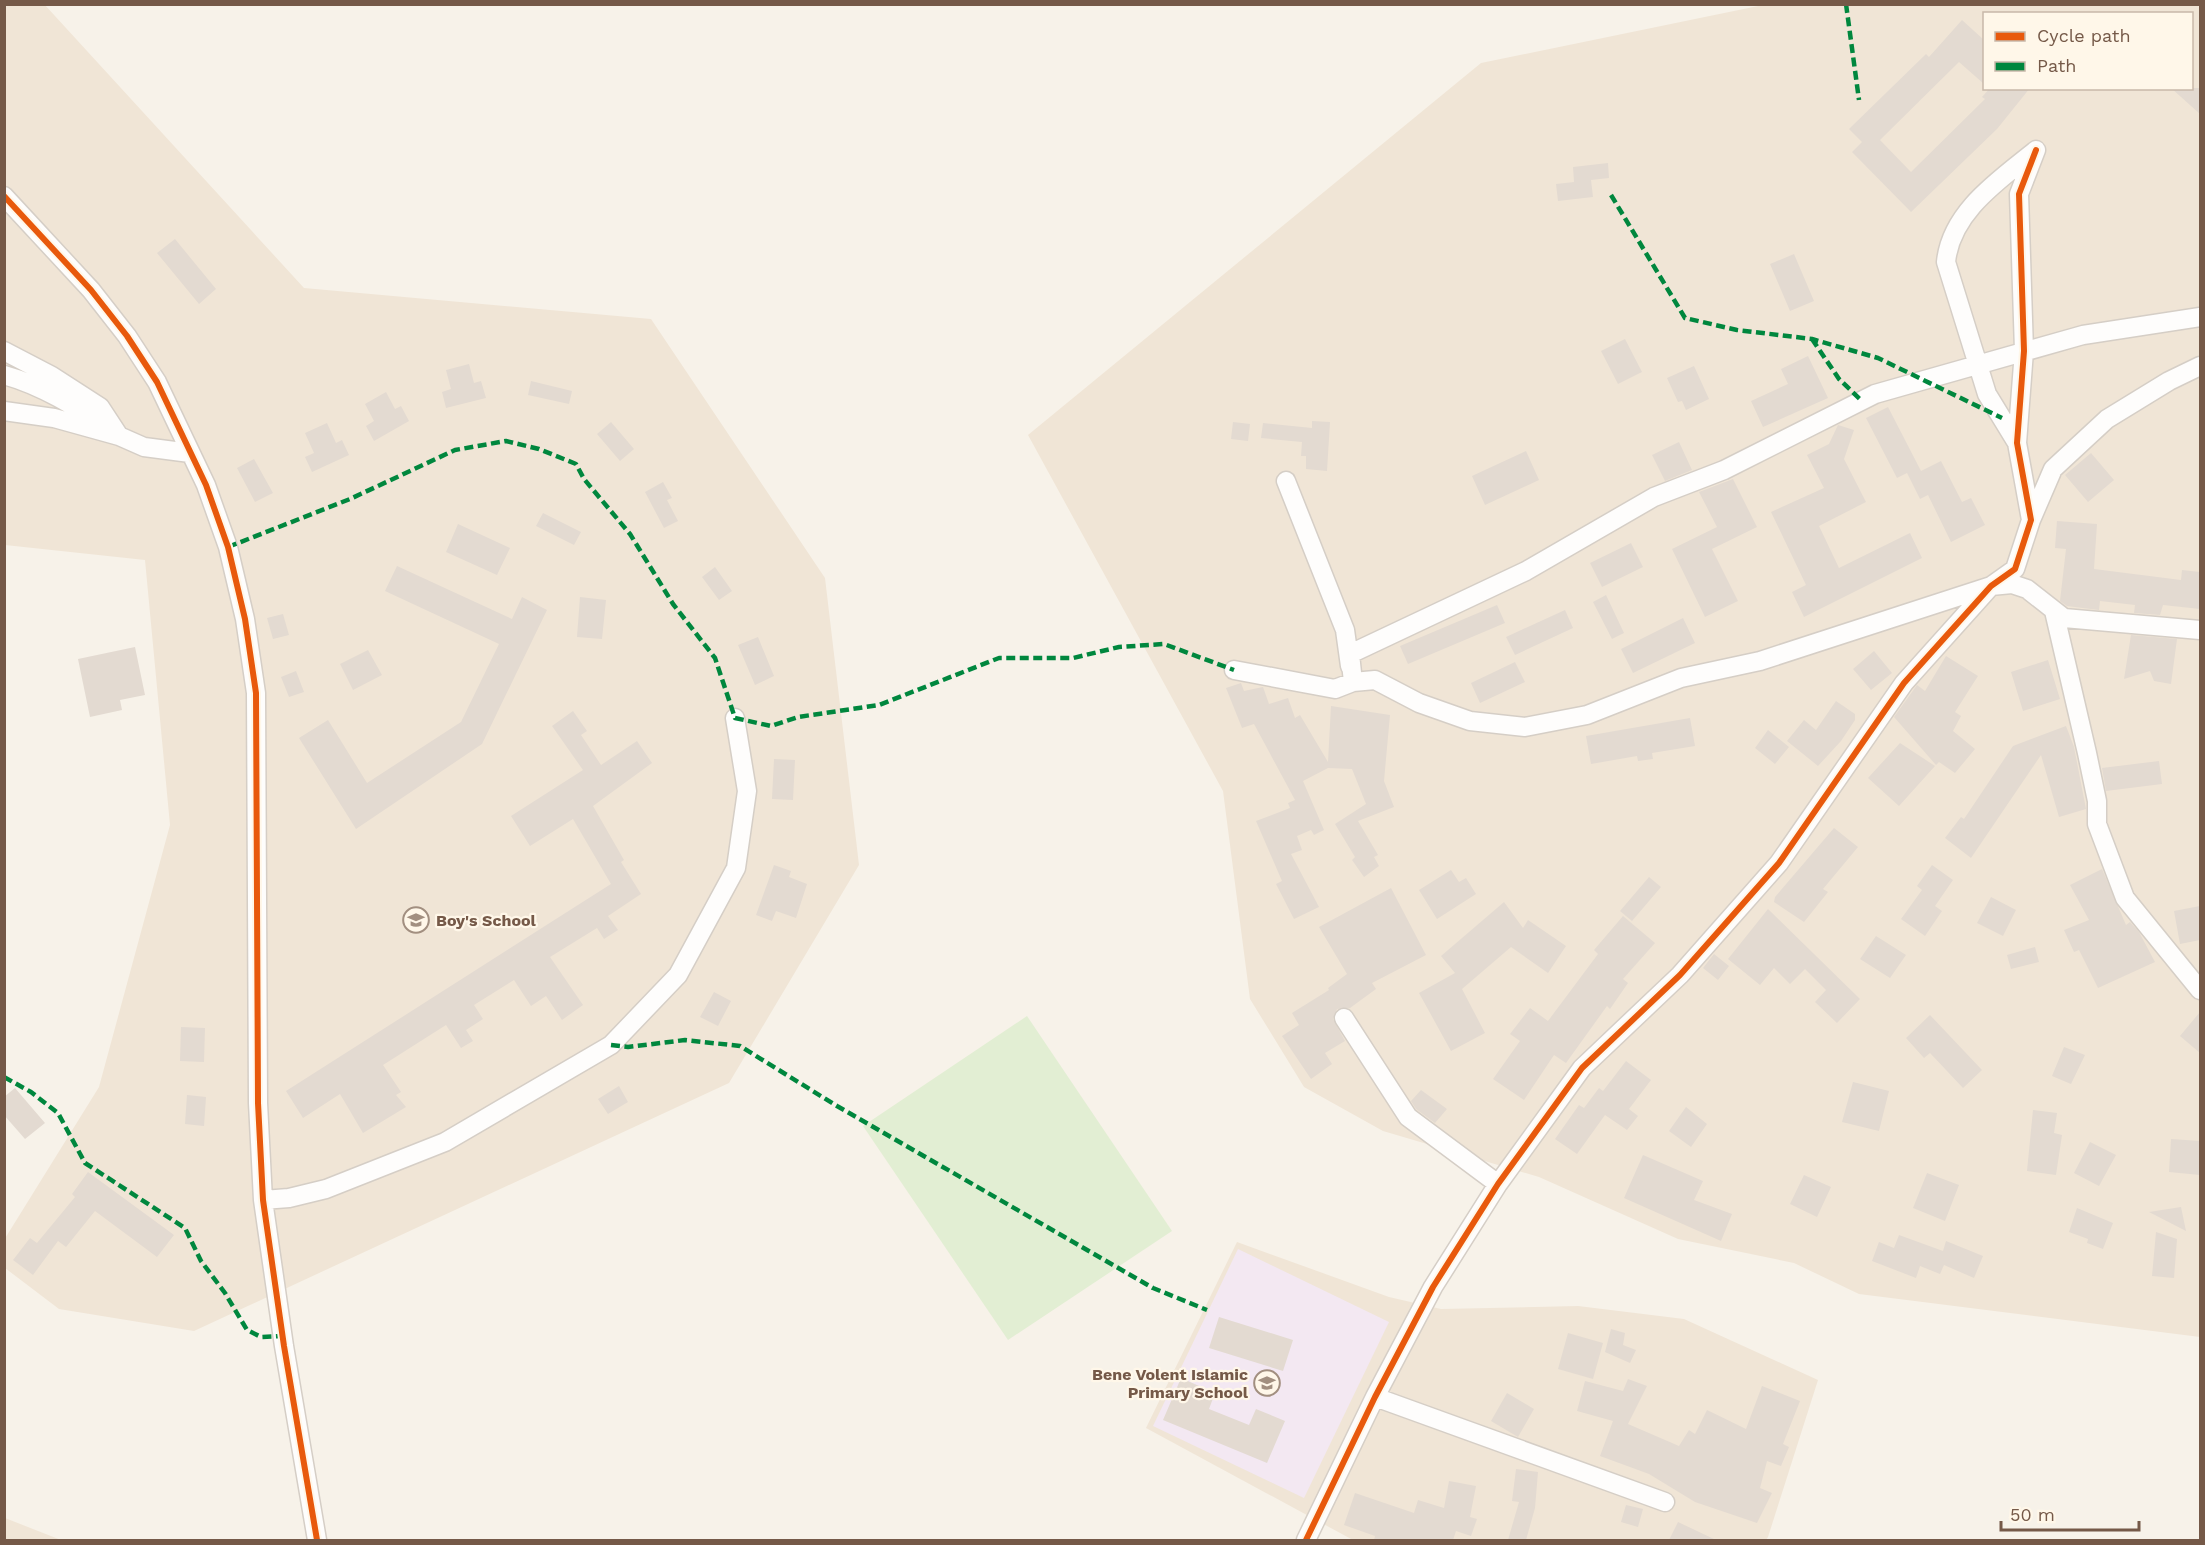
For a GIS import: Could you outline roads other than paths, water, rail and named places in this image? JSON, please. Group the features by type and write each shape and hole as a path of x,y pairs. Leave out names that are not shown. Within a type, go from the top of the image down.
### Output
{"street":[{"path":"2017,443 1987,394 1946,262 1947,244 1955,227 1989,188 2036,150 2019,194 2024,351 2017,443 2031,520"},
{"path":"4,196 91,290 127,336 157,382 206,485 228,547 245,619 256,693 258,1103 263,1200 317,1540"},
{"path":"1353,682 1350,654 1526,571 1654,496 1724,470 1875,394 2083,335 2200,317"},
{"path":"4,351 52,376 100,407 119,436"},
{"path":"1306,1540 1375,1397 1434,1287 1498,1184 1582,1068 1680,975 1779,863 1904,683 1991,586 2015,569 2031,520 2053,469 2107,419 2169,381 2200,366"},
{"path":"4,375 34,383 72,404 119,436"},
{"path":"4,411 54,418 119,436 144,447 190,453"},
{"path":"1286,481 1345,630 1353,682"},
{"path":"1234,670 1335,689 1353,682 1376,681 1419,703 1470,721 1525,727 1587,716 1681,678 1760,661 1991,586 2012,584 2027,589 2064,618 2200,630"},
{"path":"2054,611 2097,801 2097,824 2126,898 2200,990"},
{"path":"263,1200 289,1198 327,1189 445,1142 528,1096 611,1045 678,975 736,868 747,791 735,718"},
{"path":"1344,1018 1408,1117 1498,1184"},
{"path":"1375,1397 1665,1502"}],"place":[{"name":"Boy's School","path":"416,920"},
{"name":"Bene Volent Islamic Primary School","path":"1267,1383"}]}
